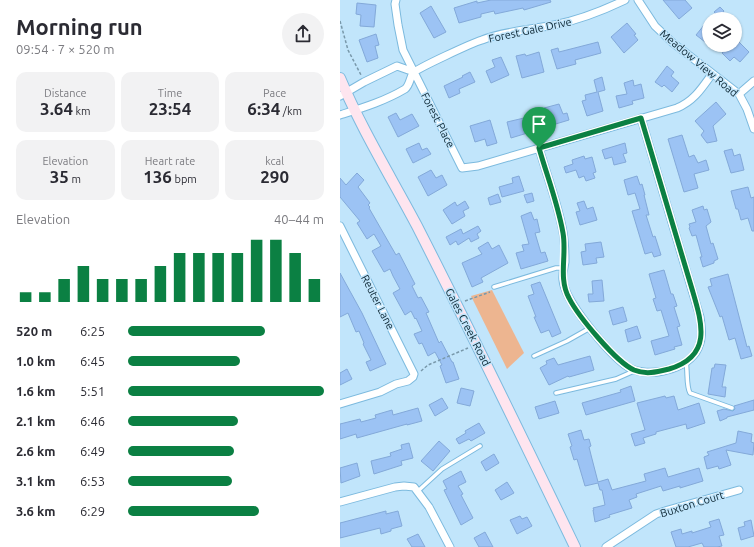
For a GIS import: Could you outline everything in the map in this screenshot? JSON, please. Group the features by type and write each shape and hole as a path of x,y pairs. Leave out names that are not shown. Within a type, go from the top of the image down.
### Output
{"main road":[{"name":"Gales Creek Road","path":"340,78 343,94 355,110 376,152 416,224 575,547"}],"street":[{"name":"Forest Place","path":"396,0 395,4 403,50 462,168 478,166 539,148"},
{"name":"Forest Gale Drive","path":"414,72 481,40 495,35 572,21 594,14 625,0"},
{"name":"Meadow View Road","path":"638,0 656,26 673,43 739,94 747,109 754,129"},
{"path":"340,115 375,103 407,88 414,72 397,66 343,94"},
{"path":"641,118 700,317 702,338 695,354 686,362 654,373 645,373 626,366 590,328 569,299 564,288 563,280 565,246 563,231 539,148 685,104 694,98 712,74"},
{"path":"739,94 754,81"},
{"name":"Reuter Lane","path":"340,226 413,372 413,377"},
{"path":"340,404 380,392 396,384 408,381 413,377"},
{"path":"340,502 395,487 404,486 416,489 429,507 450,547"},
{"name":"Buxton Court","path":"606,547 656,514 739,490"}],"lane":[{"path":"494,288 556,268 564,268"},
{"path":"534,356 567,341 590,328"},
{"path":"686,362 688,372 688,390 690,393 732,408"},
{"path":"556,393 616,379 635,370"},
{"path":"416,489 442,469 480,446"}],"path":[{"path":"340,21 348,50 361,75"},
{"path":"456,305 490,292 494,288"},
{"path":"413,377 428,366 462,352 476,344"}],"shaded area":[{"path":"492,290 524,353 507,369 471,296"}],"building":[{"path":"491,0 550,0 551,2 524,10 523,8 495,14 494,11 481,14 481,17 459,23 454,8 477,1 477,3"},
{"path":"663,0 685,0 692,8 679,19"},
{"path":"357,3 376,5 374,27 360,26 361,15 356,14"},
{"path":"431,6 446,32 434,38 420,13"},
{"path":"720,7 724,11 723,12 714,12"},
{"path":"627,23 636,34 634,35 638,40 624,53 611,37"},
{"path":"702,28 702,40 696,35"},
{"path":"376,34 379,45 375,46 378,58 367,62 359,40"},
{"path":"598,42 601,53 575,60 576,64 557,69 551,50 558,48 559,52"},
{"path":"742,45 749,52 740,62 734,57 730,61 722,53 742,52"},
{"path":"539,52 544,72 522,78 516,56 525,54 526,56"},
{"path":"501,57 509,75 491,83 486,71 495,67 492,60"},
{"path":"667,66 674,72 671,76 679,83 672,92 664,85 662,87 655,82"},
{"path":"470,72 475,82 459,89 460,93 449,98 444,86"},
{"path":"602,77 605,90 598,92 603,111 587,116 582,101 586,100 585,95 597,92 594,80"},
{"path":"633,80 634,86 641,84 644,98 632,101 633,104 619,108 616,96 627,94 624,83"},
{"path":"716,102 726,114 713,126 717,141 707,143 701,135 704,131 695,121"},
{"path":"559,104 563,114 567,113 569,120 549,126 544,108"},
{"path":"396,113 400,120 412,114 419,126 398,137 388,117"},
{"path":"524,118 526,125 532,123 534,131 511,138 507,122"},
{"path":"490,120 497,143 487,146 485,139 475,142 470,126"},
{"path":"682,135 689,157 694,155 698,163 706,160 709,170 694,174 698,188 684,192 668,139"},
{"path":"419,143 422,150 427,148 431,154 413,163 406,149"},
{"path":"625,143 627,153 623,154 626,162 614,165 612,157 605,159 602,150"},
{"path":"732,149 734,156 740,154 744,170 731,173 724,151"},
{"path":"584,156 585,159 592,157 596,172 593,173 595,178 586,181 584,176 579,178 576,170 566,173 564,167 573,164 572,160"},
{"path":"431,170 436,178 442,175 447,185 428,196 418,177"},
{"path":"357,173 364,180 358,187 370,203 368,205 370,207 369,208 396,255 399,253 415,284 412,286 418,298 421,297 429,312 426,313 439,343 441,341 453,362 459,379 446,383 440,366 442,365 435,352 428,356 422,343 419,344 414,334 422,331 416,318 415,319 411,311 405,315 393,293 400,289 390,269 384,272 372,251 381,246 374,234 367,239 357,223 360,221 340,197 340,178 346,185"},
{"path":"519,176 524,191 502,197 499,187 513,183 512,178"},
{"path":"637,176 640,185 642,184 645,195 649,215 646,215 661,255 654,257 652,252 645,254 632,211 640,209 635,193 628,195 624,180"},
{"path":"748,187 751,198 754,197 754,231 752,231 748,218 741,220 731,191"},
{"path":"532,193 534,201 527,203 524,195"},
{"path":"498,194 501,202 490,205 488,198"},
{"path":"465,201 469,208 463,211 465,216 452,224 443,210 455,202 457,206"},
{"path":"584,201 587,209 593,207 597,220 580,225 576,212 580,211 577,203"},
{"path":"703,206 704,210 707,209 711,222 706,226 711,244 713,243 718,259 714,261 714,263 703,267 696,235 692,236 689,224 696,222 692,210"},
{"path":"531,212 534,220 537,219 540,232 535,233 541,253 545,252 548,261 521,269 516,253 524,251 522,245 529,244 521,216"},
{"path":"478,226 481,231 477,234 479,238 471,242 469,238 458,245 456,241 450,245 446,237 461,229 463,234"},
{"path":"488,242 492,249 499,245 508,263 481,278 483,282 472,287 462,263 482,254 478,248"},
{"path":"601,242 604,257 596,258 597,263 583,265 581,252 586,251 585,244"},
{"path":"664,270 671,294 673,294 677,306 674,307 680,326 677,327 682,345 674,347 675,349 655,355 651,341 669,336 661,310 657,311 653,299 656,298 649,274"},
{"path":"340,273 362,313 386,364 370,371 366,362 371,360 363,344 364,343 359,331 356,332 348,313 340,317"},
{"path":"728,274 747,347 749,346 752,356 741,359 735,338 729,340 722,316 720,317 708,287 712,286 710,279"},
{"path":"602,280 604,301 589,302 588,294 593,294 592,281"},
{"path":"540,282 561,333 552,337 549,330 541,333 534,317 536,317 528,296 534,294 531,285"},
{"path":"623,307 627,321 613,325 609,311"},
{"path":"637,326 641,338 628,342 625,330"},
{"path":"590,356 594,370 568,376 549,385 540,368 547,364 546,361 554,358 558,365"},
{"path":"715,364 726,365 722,387 726,387 725,397 708,394 712,368 714,368"},
{"path":"347,369 352,379 340,385 340,373"},
{"path":"631,386 635,401 586,415 582,403 621,392 620,390"},
{"path":"461,388 474,391 470,406 457,403"},
{"path":"665,396 666,398 674,396 678,410 699,403 705,423 687,429 686,424 656,432 656,434 643,438 645,443 635,446 631,434 645,430 637,403"},
{"path":"442,398 448,408 435,416 429,405"},
{"path":"754,400 754,410 727,417 720,421 717,411 724,409 733,411 735,409 734,406"},
{"path":"555,401 559,413 539,419 535,407"},
{"path":"418,408 422,421 357,438 356,434 340,439 340,424 360,419 361,422 376,418 375,415 392,410 393,415"},
{"path":"479,423 485,433 471,441 469,439 459,444 456,439 466,433 465,431"},
{"path":"581,430 584,440 589,439 591,446 589,447 598,482 608,479 612,490 646,481 644,474 665,468 668,477 699,468 703,481 680,488 680,486 663,491 661,486 636,494 637,497 629,500 632,508 609,515 610,517 595,522 593,508 605,505 602,490 600,490 598,483 585,486 577,459 574,460 568,434"},
{"path":"738,431 752,434 751,442 754,443 753,455 726,450 731,465 719,469 718,466 707,469 704,457 709,455 707,452 736,443"},
{"path":"439,441 450,451 433,471 421,461"},
{"path":"409,443 413,458 401,461 402,465 374,474 371,461 391,456 390,453 402,449 401,445"},
{"path":"494,454 499,463 486,471 481,462"},
{"path":"357,463 360,476 341,483 340,468"},
{"path":"461,471 466,482 458,486 473,518 461,525 444,490 447,489 443,481"},
{"path":"507,482 514,493 501,500 495,490"},
{"path":"386,511 386,514 398,511 402,526 381,534 380,528 340,538 340,523"},
{"path":"520,516 522,519 527,517 532,526 517,534 510,520"},
{"path":"719,519 724,535 719,536 722,546 704,547 702,543 688,547 676,547 671,532 681,529 682,534 692,531 692,533 711,527 709,522"},
{"path":"751,520 754,536 741,540 738,528 745,526 744,522"},
{"path":"485,532 493,547 479,547 474,538"},
{"path":"418,534 425,547 412,547 407,539"}],"route":[{"path":"641,118 700,317 702,338 695,354 686,362 676,367 654,373 645,373 626,366 590,328 569,299 564,288 563,280 565,246 563,231 539,148 641,118"}]}
